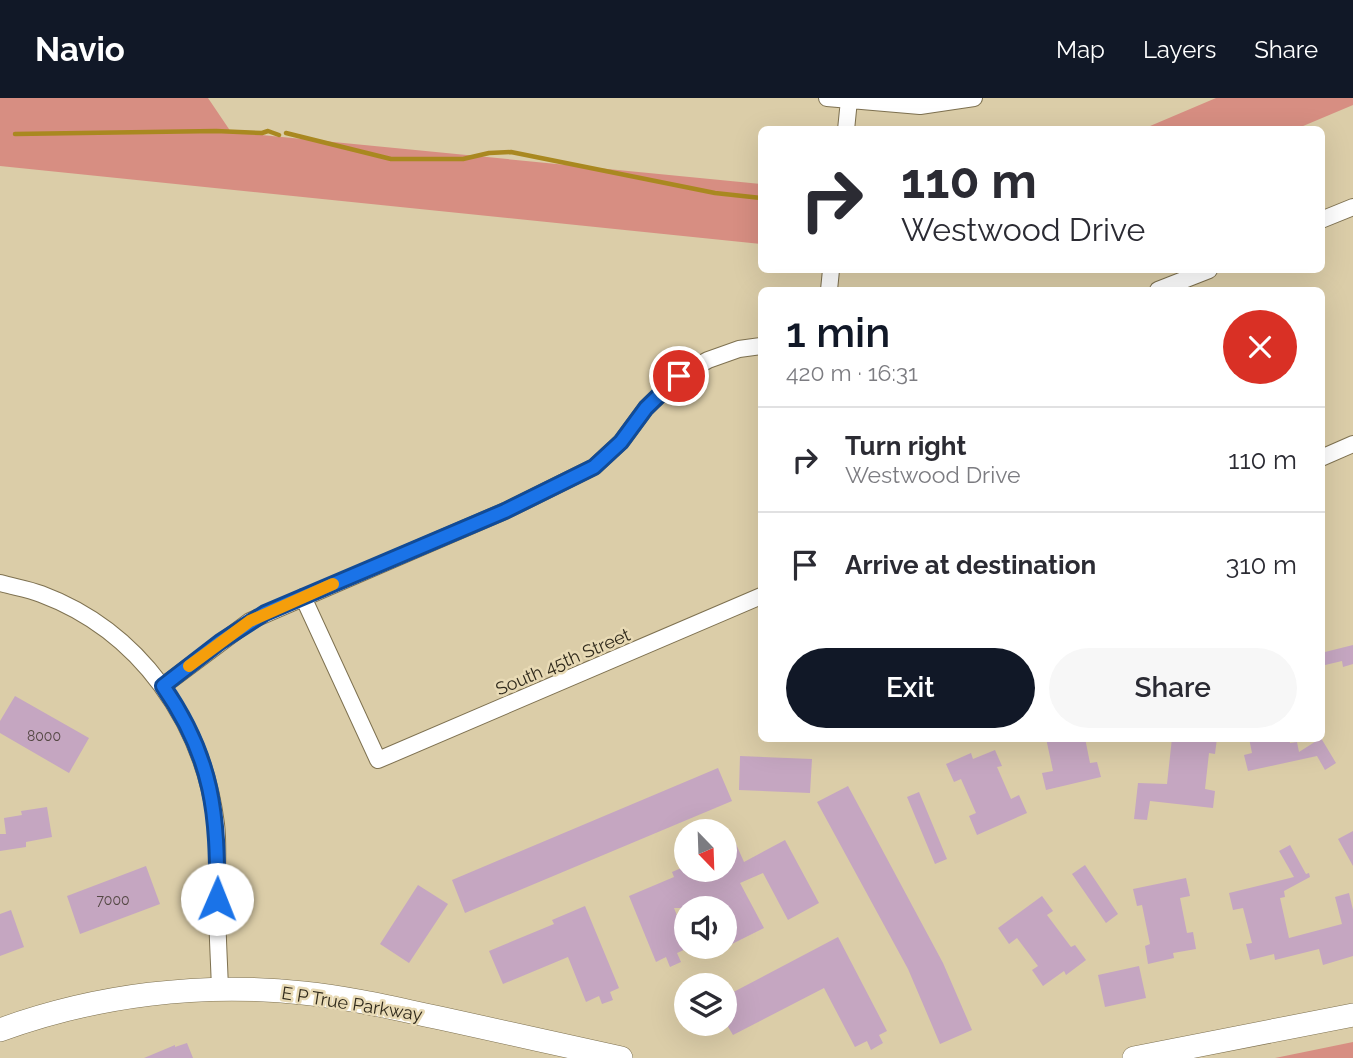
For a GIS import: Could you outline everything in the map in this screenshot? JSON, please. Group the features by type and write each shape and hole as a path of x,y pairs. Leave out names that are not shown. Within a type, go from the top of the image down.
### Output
{"main road":[{"name":"E P True Parkway","path":"0,1030 42,1016 121,998 220,989 303,993 346,999 621,1058"},
{"path":"1134,1058 1348,1013"}],"street":[{"path":"827,98 920,106 974,98"},
{"path":"846,126 849,100"},
{"path":"1325,218 1353,207"},
{"path":"1176,287 1194,284"},
{"path":"163,686 250,621 561,486 594,467 621,442 646,408 679,376 708,360 739,349 758,346"},
{"path":"1325,456 1353,444"},
{"path":"0,583 41,594 93,621 132,651 163,686 183,715 198,750 213,801 217,827 220,989"},
{"name":"South 45th Street","path":"303,597 378,760 758,597"}],"shaded area":[{"path":"0,98 208,98 231,132 758,184 758,244 0,166"},
{"path":"1216,98 1353,98 1353,105 1303,126 1150,126"},
{"path":"1353,1042 1353,1058 1275,1058"}],"building":[{"path":"1353,645 1353,664 1343,667 1342,661 1325,665 1325,652"},
{"path":"15,696 89,738 69,773 0,733 0,721"},
{"path":"1047,742 1086,742 1090,763 1097,762 1101,777 1046,790 1042,773 1053,771"},
{"path":"1172,742 1216,742 1215,754 1209,753 1205,789 1215,791 1213,808 1150,801 1147,820 1134,819 1138,783 1167,784"},
{"path":"1250,742 1297,742 1299,752 1315,742 1323,742 1336,763 1325,770 1317,756 1248,771 1244,755 1252,753"},
{"path":"995,750 1002,766 997,767 1011,799 1019,795 1027,813 977,835 969,816 976,813 961,779 954,782 946,764 971,753 973,759"},
{"path":"740,756 812,759 810,793 739,790"},
{"path":"718,768 732,801 689,819 674,819 674,825 465,913 452,880"},
{"path":"848,786 943,963 972,1030 940,1044 908,969 817,802"},
{"path":"919,792 947,859 935,864 907,797"},
{"path":"47,807 52,837 26,842 26,847 0,851 0,834 6,834 4,818 22,815 21,811"},
{"path":"1353,831 1353,866 1338,839"},
{"path":"785,840 819,903 788,920 763,873 740,883 764,928 737,942 737,896 674,896 674,959 680,959 681,962 670,967 666,957 656,962 629,896 674,877 674,882 737,882 737,846 744,862"},
{"path":"1290,845 1310,877 1284,891 1285,897 1280,898 1289,938 1342,924 1335,897 1349,893 1353,910 1353,956 1323,965 1319,949 1275,960 1274,954 1250,960 1246,944 1252,943 1243,908 1233,910 1229,893 1294,877 1279,851"},
{"path":"1085,865 1118,914 1106,923 1072,874"},
{"path":"146,866 160,904 80,934 67,896"},
{"path":"1186,878 1190,896 1180,898 1187,933 1193,932 1196,949 1173,953 1174,958 1148,964 1145,946 1150,944 1142,905 1137,906 1133,889"},
{"path":"418,885 448,904 409,963 380,944"},
{"path":"1042,896 1053,911 1047,915 1071,947 1075,945 1086,960 1066,975 1064,971 1043,986 1032,970 1038,966 1017,938 1009,944 998,928"},
{"path":"585,906 619,988 610,992 613,1000 602,1004 599,996 586,1002 568,957 503,984 489,951 554,924 552,920"},
{"path":"11,910 24,947 0,956 0,914"},
{"path":"838,937 887,1031 879,1035 883,1043 871,1050 867,1041 855,1047 824,988 737,1033 737,990"},
{"path":"1139,966 1146,998 1105,1007 1098,975"},
{"path":"187,1043 193,1058 144,1058 175,1045"}],"waterway":[{"path":"15,134 268,131 279,135"},
{"path":"286,133 391,159 463,159 489,153 511,152 715,193 758,198"}],"slow traffic":[{"path":"189,666 250,621 333,584"}],"route":[{"path":"217,899 217,827 207,774 183,715 163,686 220,642 265,613 505,511 561,486 594,467 621,442 646,408 679,376"}]}
